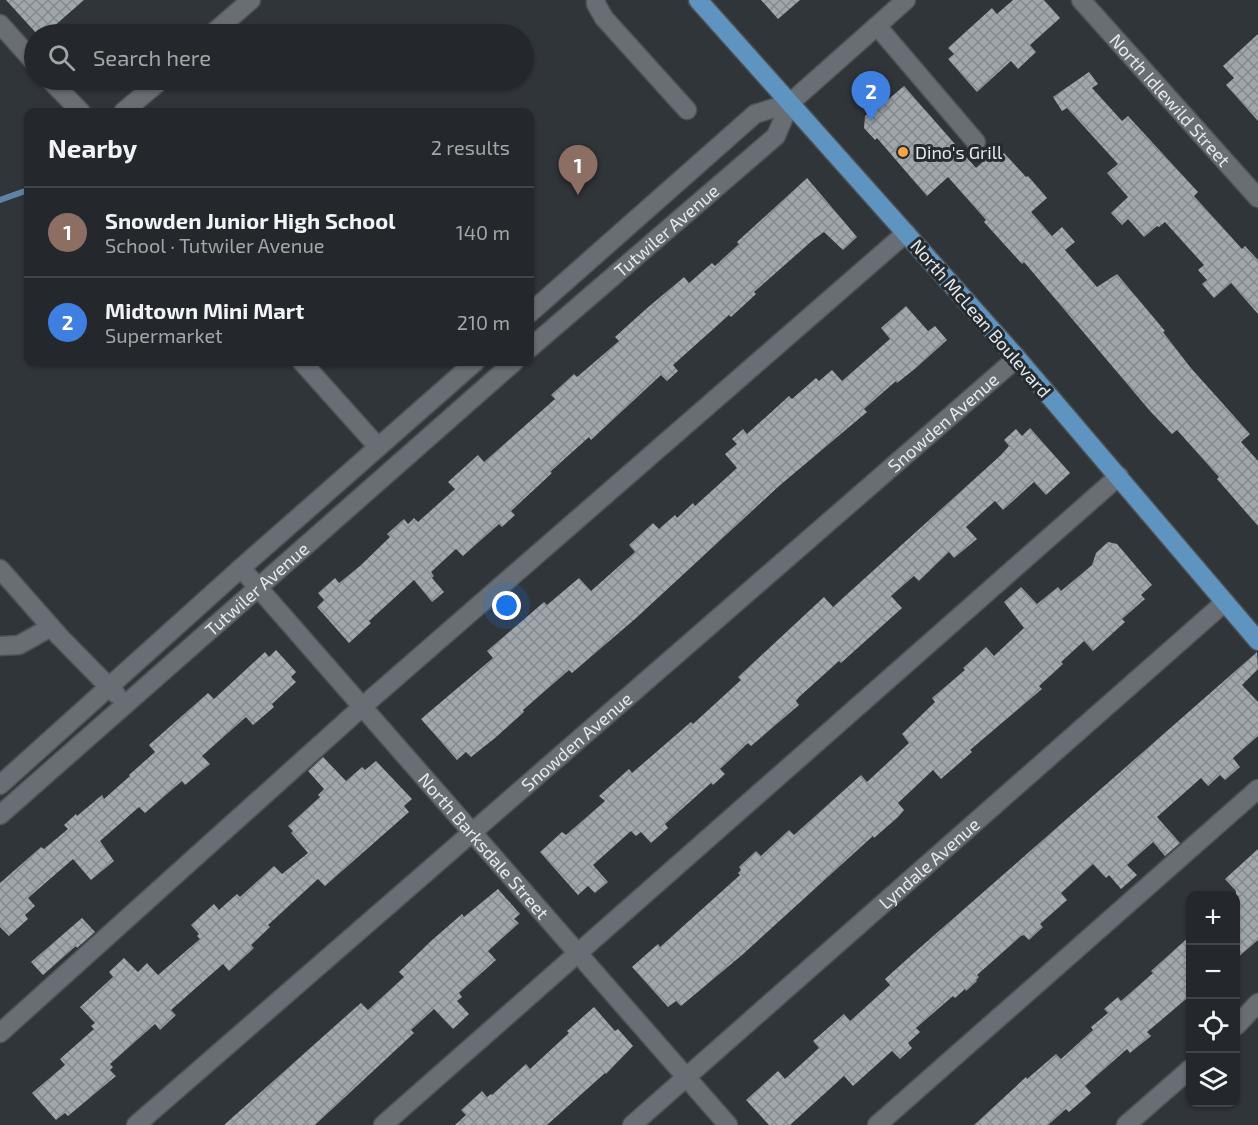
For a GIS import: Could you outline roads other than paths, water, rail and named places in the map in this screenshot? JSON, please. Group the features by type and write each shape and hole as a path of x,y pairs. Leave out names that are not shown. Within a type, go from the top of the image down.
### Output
{"main road":[{"name":"North McLean Boulevard","path":"698,0 1017,358 1258,640"}],"street":[{"path":"223,24 251,0"},
{"path":"596,0 604,18 687,110"},
{"name":"Tutwiler Avenue","path":"534,309 755,114 790,103 906,0"},
{"name":"North Idlewild Street","path":"1081,0 1258,198"},
{"path":"0,24 24,51"},
{"path":"877,26 976,142"},
{"path":"60,90 77,108"},
{"path":"128,108 149,90"},
{"name":"Tutwiler Avenue","path":"534,345 776,136 790,103"},
{"path":"0,1033 362,707 906,232"},
{"name":"Snowden Avenue","path":"136,1125 1017,358"},
{"path":"306,366 378,447"},
{"name":"Tutwiler Avenue","path":"0,785 470,366"},
{"name":"Tutwiler Avenue","path":"0,816 509,366"},
{"path":"383,1125 1119,476"},
{"name":"North Barksdale Street","path":"241,568 728,1125"},
{"path":"0,569 51,627 110,686 125,705"},
{"name":"Lyndale Avenue","path":"632,1125 1225,602"},
{"path":"0,646 19,645 51,627"},
{"path":"877,1125 1258,789"},
{"path":"1240,1022 1258,1003"},
{"path":"1126,1125 1186,1073"}],"waterway":[{"path":"0,200 24,191"}],"place":[{"name":"Midtown Mini Mart","path":"871,121"},
{"name":"Dino's Grill","path":"903,152"},
{"name":"Snowden Junior High School","path":"578,195"}]}
